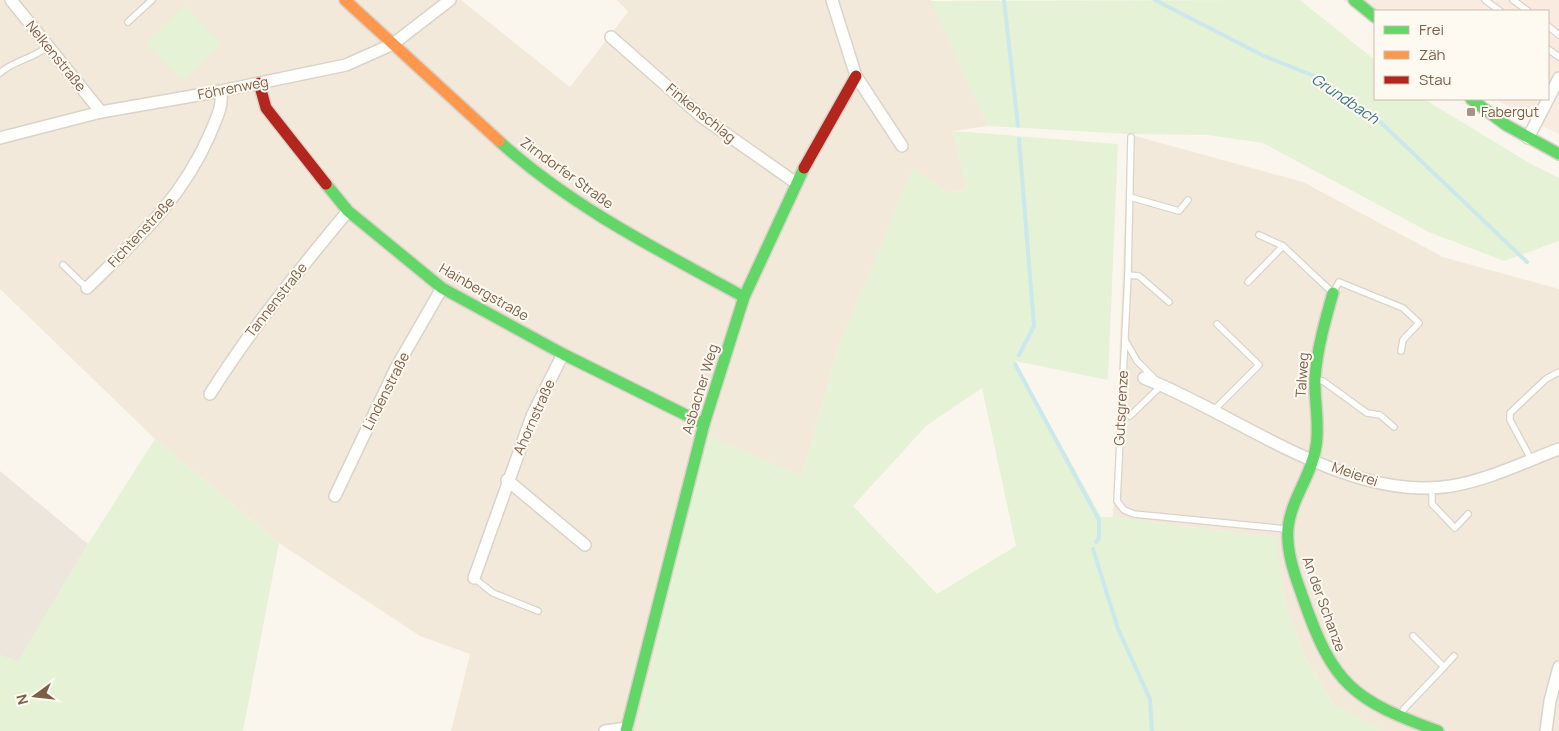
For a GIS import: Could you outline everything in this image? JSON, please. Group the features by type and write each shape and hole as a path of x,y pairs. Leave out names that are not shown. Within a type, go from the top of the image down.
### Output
{"street":[{"name":"Nelkenstraße","path":"11,0 101,112"},
{"name":"Zirndorfer Straße","path":"345,0 516,156 621,230 744,297"},
{"name":"Föhrenweg","path":"0,138 101,112 221,91 346,65 393,44 450,0"},
{"path":"832,0 856,76 902,146"},
{"path":"1354,0 1374,16"},
{"name":"Finkenschlag","path":"611,37 702,117 796,183"},
{"name":"Asbacher Weg","path":"627,730 704,424 744,297 796,183 856,76"},
{"path":"1549,97 1559,78"},
{"name":"Hainbergstraße","path":"260,83 266,108 348,211 442,288 563,354 704,424"},
{"name":"Fichtenstraße","path":"87,288 160,215 184,184 199,160 223,104 221,91"},
{"path":"1472,100 1506,125 1559,154"},
{"path":"1528,138 1548,100"},
{"name":"Tannenstraße","path":"210,394 240,346 348,211"},
{"name":"Lindenstraße","path":"335,496 396,368 442,288"},
{"name":"Talweg","path":"1313,459 1317,444 1315,379 1320,342 1333,293"},
{"name":"Ahornstraße","path":"474,578 507,480 532,416 563,354"},
{"name":"Meierei","path":"1144,378 1313,459 1365,480 1404,487 1432,488 1473,480 1559,448"},
{"name":"An der Schanze","path":"1313,459 1291,510 1288,530 1292,564 1326,657 1338,676 1362,698 1400,717 1438,731"},
{"path":"507,480 585,545"},
{"path":"1546,731 1550,702 1559,666"},
{"path":"605,731 627,730"}],"lane":[{"path":"128,22 152,0"},
{"path":"1485,0 1499,10"},
{"path":"1513,0 1527,10"},
{"path":"1549,27 1559,35"},
{"path":"0,73 8,65 41,52 48,46"},
{"path":"1549,52 1559,57"},
{"name":"Gutsgrenze","path":"1131,137 1128,275 1116,496 1120,507 1134,514 1288,530"},
{"path":"1130,197 1179,211 1188,200"},
{"path":"1258,235 1283,246 1333,293 1339,282 1406,310 1419,323 1403,340 1401,351"},
{"path":"1248,282 1283,246"},
{"path":"64,265 87,288"},
{"path":"1128,275 1139,276 1169,302"},
{"path":"1214,410 1259,365 1217,324"},
{"name":"Meierei","path":"1124,338 1138,361 1162,385"},
{"path":"1531,459 1510,420 1510,413 1546,378 1559,372"},
{"path":"1315,379 1323,381 1367,413 1380,415 1394,427"},
{"path":"1130,416 1162,385"},
{"path":"1432,488 1432,504 1455,528 1468,514"},
{"path":"474,578 493,593 538,611"},
{"path":"1412,636 1444,668"},
{"path":"1400,717 1404,709 1454,656"}],"shaded area":[{"path":"0,0 461,0 570,87 628,12 617,0 931,0 988,126 953,131 967,188 949,193 913,169 838,349 802,476 709,437 692,496 637,731 451,731 470,654 420,636 279,543 155,439 0,289"},
{"path":"1343,0 1559,0 1559,134 1519,114 1498,100 1549,100 1549,10 1374,10 1374,20"},
{"path":"1128,134 1303,182 1443,257 1559,289 1559,731 1384,731 1334,705 1305,657 1286,607 1275,538 1113,517"},
{"path":"0,471 88,544 18,662 0,655"}],"green space":[{"path":"1300,0 1374,59 1374,100 1426,100 1531,164 1559,178 1559,241 1504,261 1429,232 1263,143 1208,135 1128,134 988,126 931,1"},
{"path":"185,5 221,44 182,81 146,42"},
{"path":"953,131 1118,144 1108,380 1015,361 1101,517 1276,538 1286,607 1305,657 1334,705 1384,731 637,731 692,496 709,436 802,476 838,349 913,168 949,193 967,188","holes":["982,388 1016,546 937,594 853,506 926,426"]},
{"path":"155,439 279,543 243,731 0,731 0,655 18,661 88,544"}],"waterway":[{"path":"1004,0 1018,126"},
{"name":"Grundbach","path":"1155,0 1264,56 1314,76 1374,116 1527,262"},
{"path":"1019,139 1034,326 1019,355"},
{"path":"1015,364 1099,520 1099,538 1096,542"},
{"path":"1093,549 1118,629 1150,699 1152,731"}],"traffic: fast":[{"path":"1354,0 1374,16"},
{"path":"1472,100 1506,125 1559,154"},
{"path":"499,141 526,164 586,207 648,245 744,297"},
{"path":"626,731 704,424 744,297 804,168"},
{"path":"326,184 348,211 442,288 563,354 704,424"},
{"path":"1333,293 1316,367 1317,429 1314,457 1293,507 1288,528 1288,546 1292,564 1314,627 1336,670 1350,686 1366,698 1385,709 1438,731"}],"traffic: slow":[{"path":"345,0 499,141"}],"traffic: jam":[{"path":"804,168 856,76"},
{"path":"259,83 266,108 326,184"}],"place":[{"name":"Fabergut","path":"1471,112"}]}
